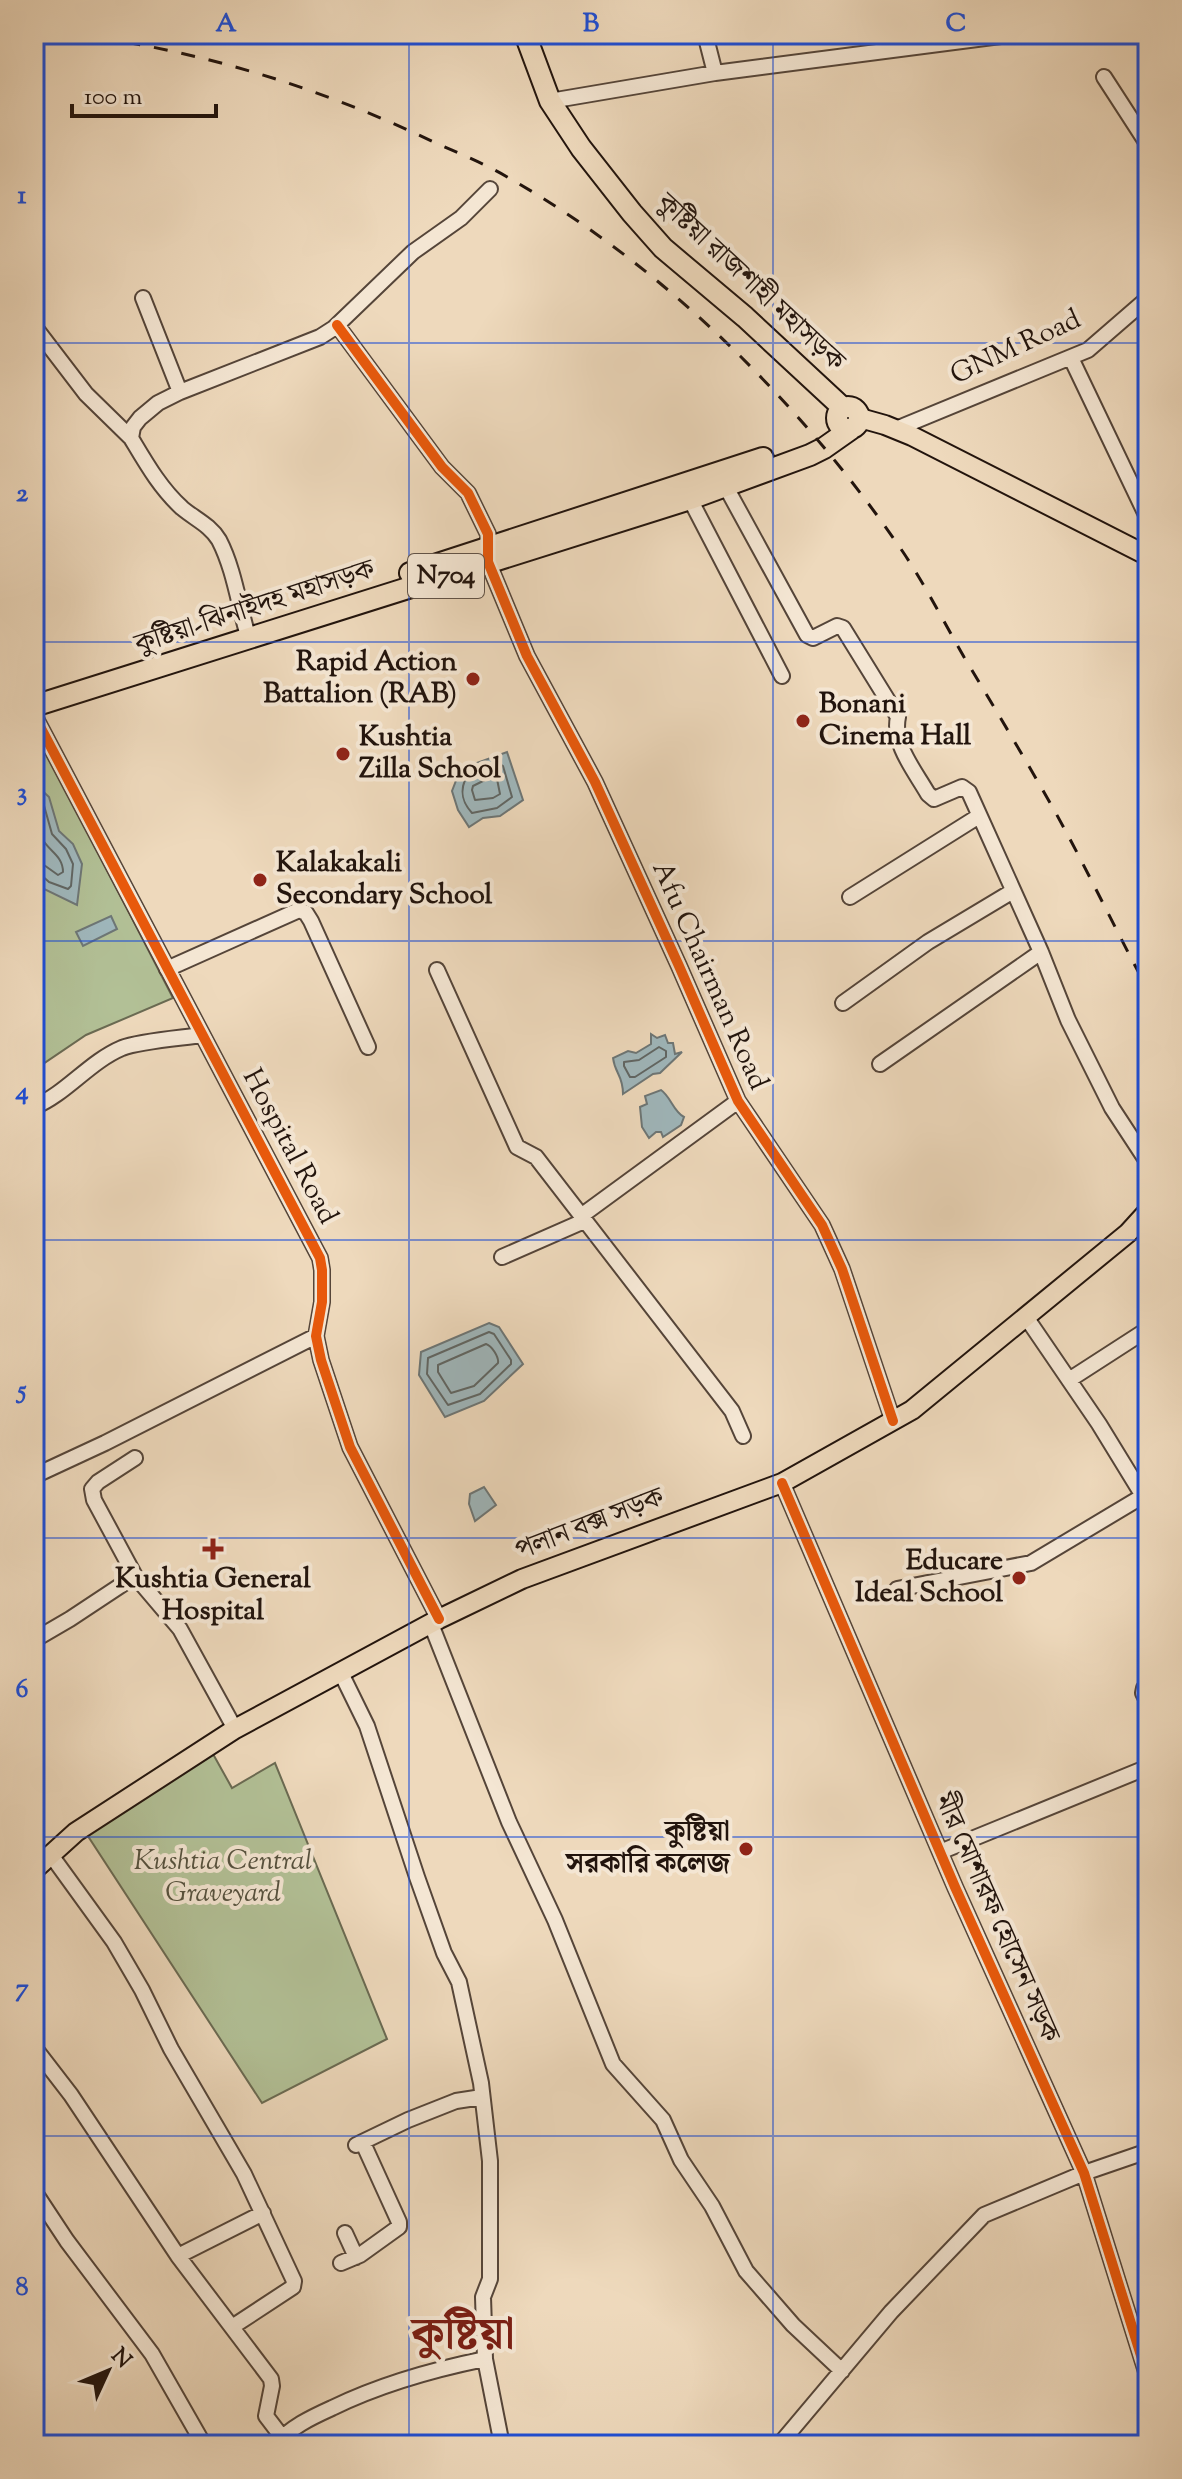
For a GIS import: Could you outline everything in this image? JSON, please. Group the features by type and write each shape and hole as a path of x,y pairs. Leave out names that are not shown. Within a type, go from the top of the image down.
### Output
{"highway":[{"name":"কুষ্টিয়া রাজশাহী মহাসড়ক","path":"525,34 550,101 605,181 663,248 745,317 848,419"},
{"name":"কুষ্টিয়া-ঝিনাইদহ মহাসড়ক","path":"638,508 690,499 726,487 755,469 818,439 848,419"},
{"name":"কুষ্টিয়া-ঝিনাইদহ মহাসড়ক","path":"34,698 154,664 246,629 755,469"},
{"name":"কুষ্টিয়া-ঝিনাইদহ মহাসড়ক","path":"34,706 488,554"}],"main road":[{"path":"848,419 896,429 1148,556"},
{"name":"পলান বক্স সড়ক","path":"34,1870 76,1832 235,1729 435,1622 522,1579 782,1483 912,1410 1128,1233 1148,1211"}],"street":[{"path":"705,34 715,73"},
{"path":"550,101 715,73 1016,34"},
{"path":"1104,77 1148,145"},
{"path":"131,438 133,427 158,403 320,337 337,325 413,252 461,218 490,189"},
{"path":"143,298 180,392"},
{"name":"GNM Road","path":"896,429 1088,350 1148,298"},
{"name":"Afu Chairman Road","path":"337,325 442,467 468,493 488,534 488,554 527,656 595,782 633,862 738,1101 822,1225 842,1269 893,1421"},
{"path":"34,326 86,394 131,438 161,485 183,509 207,525 218,538 246,629"},
{"path":"1071,358 1148,519"},
{"path":"726,487 807,635 813,638 837,626 843,628 898,717 898,740 928,794 934,799 966,788 1041,952 1068,1020 1112,1108 1148,1163"},
{"path":"690,499 782,676"},
{"name":"Hospital Road","path":"34,715 320,1258 322,1302 316,1336 350,1447 435,1622 509,1822 555,1920 613,2064 663,2120 681,2160 712,2206 746,2271 793,2325 842,2371"},
{"path":"850,897 979,816"},
{"path":"843,1003 928,942 1013,891"},
{"path":"167,969 299,910 306,913 311,921 368,1047"},
{"path":"880,1064 1041,952"},
{"path":"437,970 517,1147 536,1157 732,1411 743,1436"},
{"path":"34,1107 53,1099 123,1048 202,1035"},
{"path":"502,1257 582,1218 738,1101"},
{"path":"897,1589 1031,1563 1147,1497 1026,1317"},
{"path":"1069,1380 1148,1329"},
{"path":"34,1476 316,1336"},
{"path":"135,1458 98,1482 92,1489 94,1500 135,1576 180,1629 235,1729"},
{"name":"মীর মোশারফ হোসেন সড়ক","path":"782,1483 940,1852 1084,2173 1148,2378"},
{"path":"34,1640 135,1576"},
{"path":"341,1673 367,1726 444,1953 459,1982 482,2097 490,2161 490,2279 483,2297 485,2359 502,2445"},
{"path":"1148,1683 1143,1693 1148,1703"},
{"path":"940,1852 1148,1767"},
{"path":"51,1855 114,1942 142,1990 171,2049 244,2174 294,2281 293,2287 232,2327"},
{"path":"34,2047 71,2095 178,2256 271,2379 266,2416 279,2441 293,2427 372,2390 429,2370 485,2359"},
{"path":"341,2263 356,2257 399,2227 359,2144 456,2101 482,2097"},
{"path":"779,2445 891,2312 984,2215 1084,2173 1148,2151"},
{"path":"34,2191 67,2241 152,2354 204,2445"},
{"path":"178,2256 263,2213"},
{"path":"345,2233 356,2257"}],"green space":[{"path":"34,728 173,998 86,1035 34,1070"},
{"name":"Kushtia Central Graveyard","path":"213,1754 232,1788 275,1763 387,2039 262,2103 84,1830"}],"water":[{"path":"507,752 523,800 500,816 483,818 469,827 458,810 452,791 459,773"},
{"path":"36,785 49,797 59,831 73,844 82,864 77,905 44,889 34,877"},
{"path":"111,916 117,929 83,946 76,932"},
{"path":"651,1034 657,1038 665,1035 668,1043 673,1043 675,1054 682,1052 660,1073 653,1074 623,1094 613,1058 628,1051 636,1053 651,1044"},
{"path":"661,1090 684,1117 681,1125 663,1137 661,1132 656,1132 649,1138 642,1127 640,1107 647,1104 645,1096"},
{"path":"489,1323 499,1327 523,1364 484,1401 445,1417 419,1375 421,1352"},
{"path":"484,1487 496,1505 475,1521 469,1504 470,1494"}],"railway":[{"path":"71,34 214,61 306,89 396,125 509,178 567,214 676,296 775,392 821,444 903,552 1053,808 1148,990"}],"cycle path":[{"path":"337,325 442,467 468,493 488,534 488,562 527,656 595,782 738,1101 822,1225 842,1269 893,1421"},
{"path":"34,715 320,1258 322,1302 316,1336 321,1360 350,1447 439,1619"},
{"path":"782,1483 955,1887 1084,2173 1148,2378"}],"place":[{"name":"Rapid Action Battalion (RAB)","path":"473,679"},
{"name":"Bonani Cinema Hall","path":"803,721"},
{"name":"Kushtia Zilla School","path":"343,754"},
{"name":"Kalakakali Secondary School","path":"260,880"},
{"name":"Kushtia General Hospital","path":"213,1549"},
{"name":"Educare Ideal School","path":"1019,1578"},
{"name":"কুষ্টিয়া সরকারি কলেজ","path":"746,1849"}],"district":[{"name":"কুষ্টিয়া","path":"463,2337"}]}
